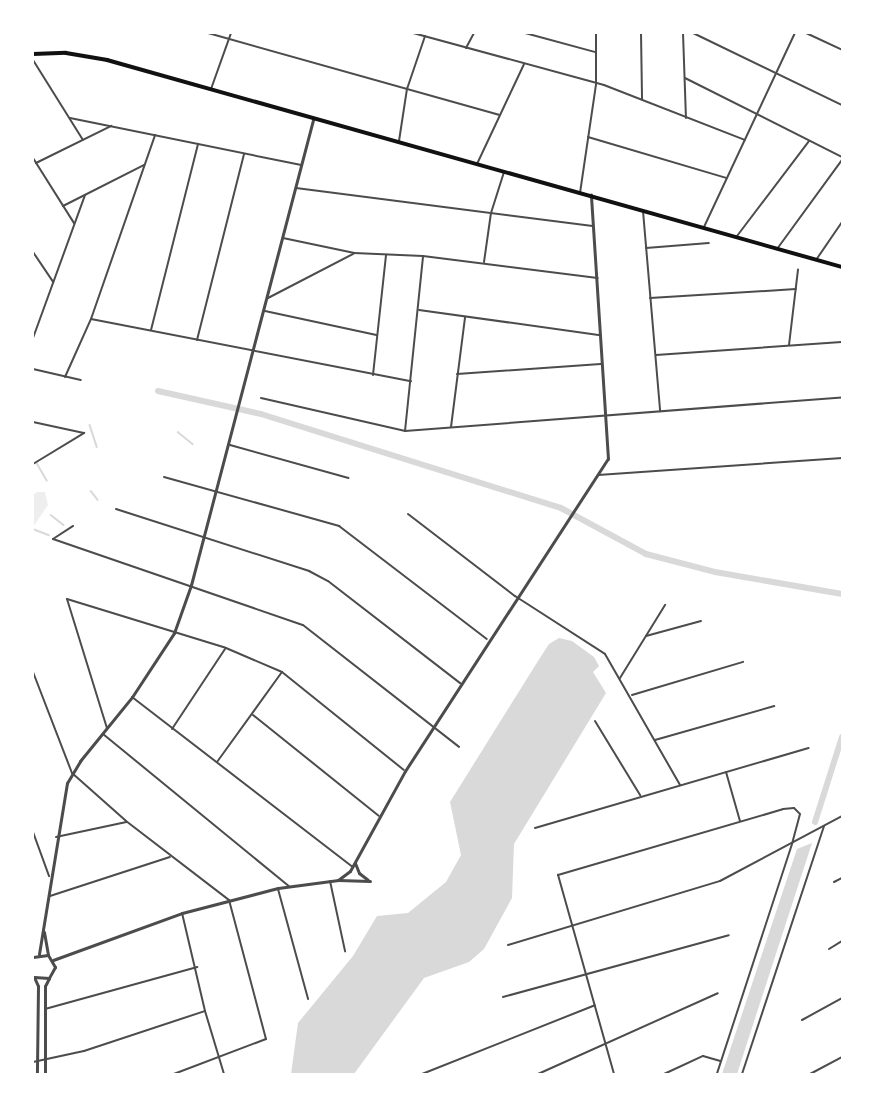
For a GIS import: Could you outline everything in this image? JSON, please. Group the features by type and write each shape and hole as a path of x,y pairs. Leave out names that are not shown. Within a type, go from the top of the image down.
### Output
{"main road":[{"path":"33,54 92,56 842,267"}],"street":[{"path":"208,33 500,115"},
{"path":"211,90 231,33"},
{"path":"413,33 596,84 642,99 745,140"},
{"path":"466,48 474,33"},
{"path":"525,33 596,52"},
{"path":"580,193 596,84 596,33"},
{"path":"641,33 642,99"},
{"path":"683,33 686,118"},
{"path":"693,33 842,105"},
{"path":"704,227 795,33"},
{"path":"806,33 842,50"},
{"path":"398,143 407,89 425,36"},
{"path":"33,60 83,140"},
{"path":"477,164 524,64"},
{"path":"685,78 757,113 842,159 777,249"},
{"path":"70,118 301,165"},
{"path":"39,954 56,837 72,772 132,697 174,633 191,585 236,423 313,120"},
{"path":"36,163 111,126"},
{"path":"65,376 91,319 155,135"},
{"path":"588,137 727,178"},
{"path":"737,236 809,141"},
{"path":"151,330 198,144"},
{"path":"197,340 244,153"},
{"path":"33,158 74,223"},
{"path":"63,206 146,165"},
{"path":"484,264 491,213 504,172"},
{"path":"296,188 593,226"},
{"path":"33,338 85,195"},
{"path":"338,880 354,865 379,816 432,727 487,639 598,475 609,455 591,195"},
{"path":"642,211 660,412"},
{"path":"816,260 842,222"},
{"path":"283,238 354,253 423,256 598,278"},
{"path":"646,248 710,243"},
{"path":"33,252 53,283"},
{"path":"268,298 354,253"},
{"path":"373,375 386,255"},
{"path":"405,431 423,256"},
{"path":"789,346 798,270"},
{"path":"650,298 796,289"},
{"path":"419,310 602,335"},
{"path":"264,311 376,335"},
{"path":"451,428 465,317"},
{"path":"91,319 411,381"},
{"path":"655,355 842,342"},
{"path":"457,374 603,364"},
{"path":"33,369 81,380"},
{"path":"261,398 405,431 842,398"},
{"path":"33,422 84,432 33,464"},
{"path":"230,445 348,478"},
{"path":"598,475 842,458"},
{"path":"164,477 218,490 339,526 487,639"},
{"path":"116,509 206,536 328,581 460,683"},
{"path":"408,514 515,596 605,654 632,695 680,784"},
{"path":"73,526 53,539 303,625 459,747"},
{"path":"107,728 67,598 226,648 282,672 405,771"},
{"path":"620,678 665,605"},
{"path":"646,636 701,621"},
{"path":"172,729 226,648"},
{"path":"632,695 743,662"},
{"path":"33,672 72,772 126,821 229,900 266,1039 221,1059 174,1074"},
{"path":"216,763 282,672"},
{"path":"53,960 183,913 229,900 290,886 338,880 370,881 359,873 354,865 216,763 132,697"},
{"path":"655,740 774,706"},
{"path":"253,715 379,816"},
{"path":"595,721 640,795"},
{"path":"102,734 290,886"},
{"path":"535,828 640,795 809,748"},
{"path":"726,772 740,821"},
{"path":"614,1074 558,875 740,821 794,808 800,814 793,841 717,1074"},
{"path":"508,945 720,881 770,857 793,841 842,816"},
{"path":"56,837 126,821"},
{"path":"742,1074 824,826"},
{"path":"33,832 49,876"},
{"path":"47,896 171,857"},
{"path":"834,882 842,878"},
{"path":"330,881 345,951"},
{"path":"278,888 308,999"},
{"path":"183,913 197,967 204,1011 224,1074"},
{"path":"44,928 48,955 55,965"},
{"path":"503,998 729,935"},
{"path":"828,949 842,941"},
{"path":"33,957 39,954 48,955"},
{"path":"45,1074 45,1010 49,978 55,965 66,957"},
{"path":"45,1010 197,967"},
{"path":"33,976 49,978"},
{"path":"33,976 38,986 35,1062 37,1074"},
{"path":"538,1074 718,993"},
{"path":"802,1020 842,998"},
{"path":"422,1074 595,1005"},
{"path":"35,1062 45,1062 204,1011"},
{"path":"664,1074 703,1056 721,1061"},
{"path":"810,1074 842,1057"}],"shaded area":[{"path":"37,492 45,492 48,505 33,527 33,495"},
{"path":"559,638 572,641 594,657 599,666 593,672 606,693 514,844 512,898 484,949 469,962 424,978 354,1074 291,1074 298,1023 353,956 377,916 408,913 446,882 461,855 450,802 549,644"},
{"path":"812,843 737,1074 722,1074 797,849"}],"waterway":[{"path":"158,391 261,414 561,508 646,554 715,572 842,594"},
{"path":"90,425 97,447"},
{"path":"178,432 193,444"},
{"path":"37,463 47,480"},
{"path":"91,491 98,500"},
{"path":"51,515 64,525"},
{"path":"33,529 49,535"},
{"path":"815,822 842,737"}]}
